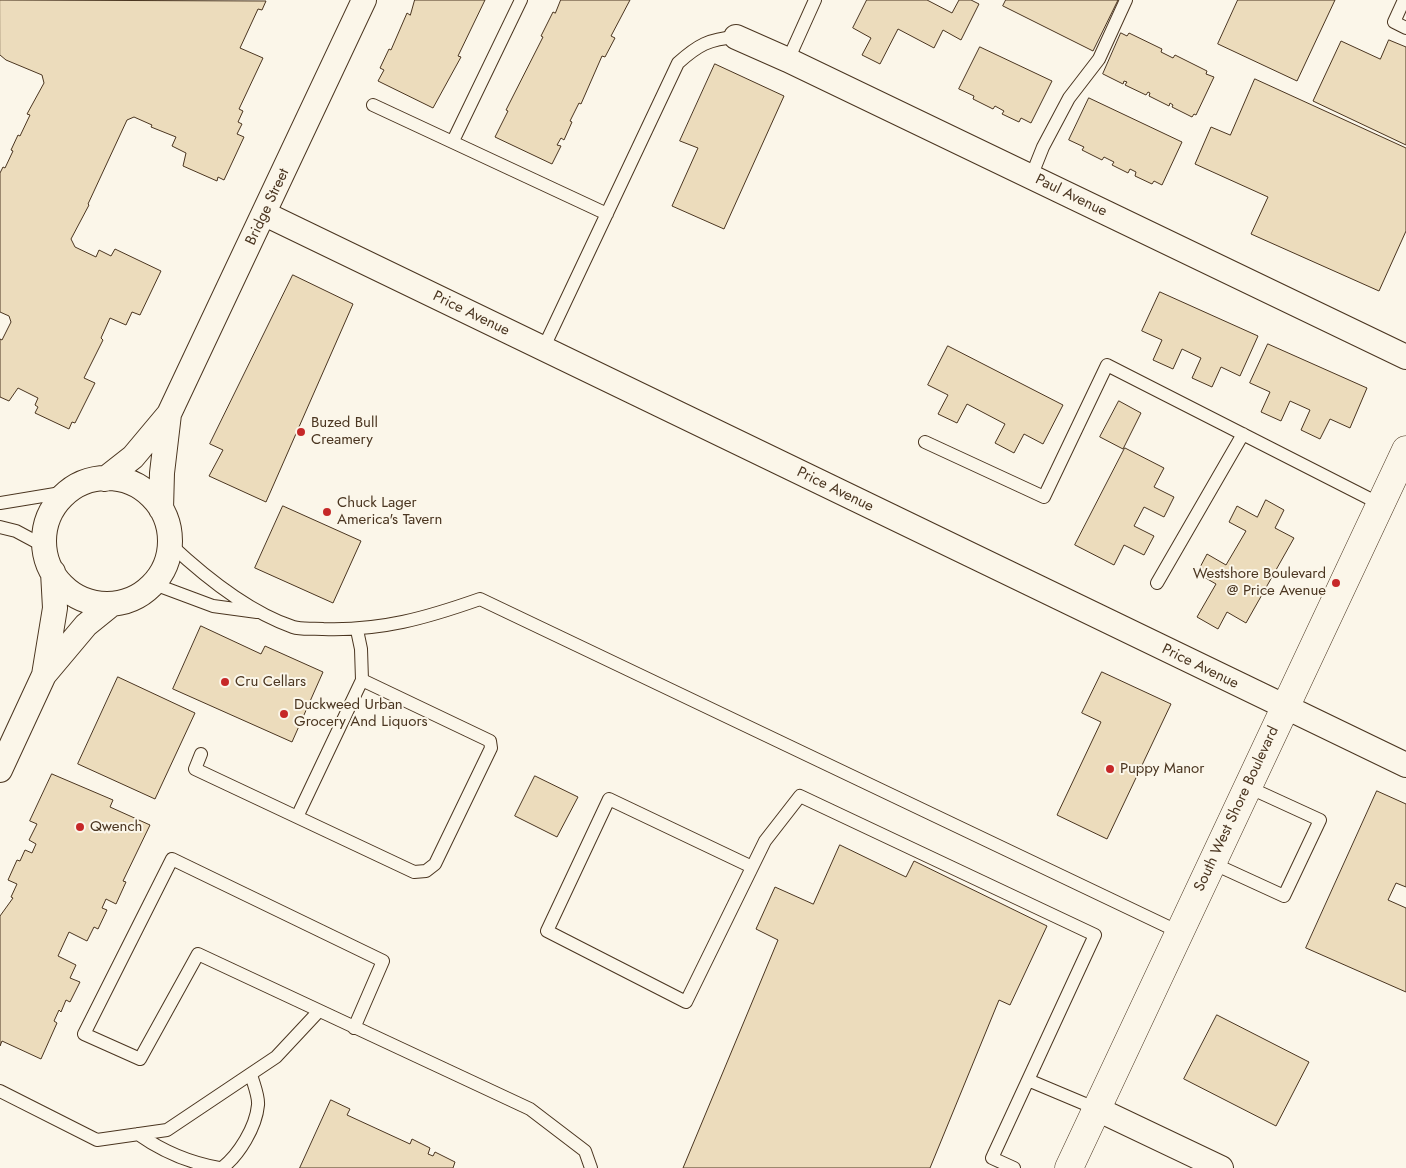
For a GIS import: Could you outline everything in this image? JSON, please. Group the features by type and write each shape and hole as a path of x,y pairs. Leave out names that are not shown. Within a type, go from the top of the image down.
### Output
{"street":[{"name":"Bridge Street","path":"105,479 133,457 169,414 265,214 364,0"},
{"name":"Paul Avenue","path":"736,37 788,60 1406,357"},
{"name":"Price Avenue","path":"265,214 1406,766"},
{"name":"Bridge Street","path":"161,509 162,472 169,414"},
{"name":"South West Shore Boulevard","path":"1069,1168 1406,450"},
{"path":"105,479 118,479 136,485 151,496 161,509 169,529 170,544 166,567 154,584 138,597 119,604 98,604 78,598 61,584 53,572 44,546 46,526 54,507 67,492 83,483 105,479"},
{"path":"44,675 54,608 53,572"},
{"path":"0,770 44,675 86,624 112,604"},
{"path":"1097,1109 1221,1168"}],"lane":[{"path":"453,142 521,0"},
{"path":"788,60 815,0"},
{"path":"1031,177 1069,98 1099,59 1126,0"},
{"path":"1404,0 1394,22 1406,28"},
{"path":"543,349 678,63 696,47 716,38 736,37"},
{"path":"373,104 607,214"},
{"path":"925,442 1044,498 1107,365 1380,504"},
{"path":"1157,583 1243,434"},
{"path":"0,503 67,492"},
{"path":"0,527 16,531 44,546"},
{"path":"170,544 200,573 262,613 295,628 357,630 432,616 480,599 1179,932"},
{"path":"154,584 213,606 262,613"},
{"path":"297,817 362,680 361,649 357,630"},
{"path":"201,754 195,769 414,872 426,871 435,864 490,748 490,741 362,680"},
{"path":"1212,863 1284,896 1288,888 1320,820 1248,787"},
{"path":"752,867 609,799 547,932 686,1002 765,841 800,796 1095,935 992,1158 1014,1168"},
{"path":"354,1028 383,961 172,859 84,1034 140,1059 198,954 354,1028 530,1109 585,1151 592,1168"},
{"path":"0,1091 97,1140 167,1130 276,1057 319,1011"},
{"path":"138,1134 154,1145 202,1165 220,1168 234,1159 251,1128 258,1104 251,1074"},
{"path":"1028,1080 1097,1109"}],"building":[{"path":"0,0 266,1 262,10 258,9 240,48 263,58 239,109 243,111 238,122 242,124 237,134 244,137 224,180 218,177 217,181 183,166 186,153 172,146 176,137 151,127 152,125 134,117 127,120 89,205 71,239 75,247 96,257 99,250 111,256 115,249 161,271 140,315 132,312 126,325 110,318 101,338 103,340 84,378 95,383 75,423 72,422 69,429 35,413 38,407 35,405 38,398 18,388 9,401 0,397 0,339 2,340 11,322 9,316 0,312 0,173 3,167 5,168 18,135 20,136 30,115 27,114 44,83 42,75 6,60 0,55"},
{"path":"415,0 485,0 458,56 461,57 433,108 378,81 384,70 380,68 389,49 391,50 407,13 410,15"},
{"path":"561,0 630,0 611,36 615,38 605,57 602,56 581,104 579,103 570,121 572,122 564,140 561,138 557,145 561,146 552,164 495,137 508,111 506,110 543,37 541,36"},
{"path":"867,0 927,0 952,13 959,0 971,0 979,4 961,40 943,30 934,48 898,29 880,64 862,55 871,38 853,28"},
{"path":"1006,0 1118,0 1093,51 1003,6"},
{"path":"1238,0 1335,0 1297,81 1218,44"},
{"path":"1121,33 1127,36 1129,33 1162,49 1161,52 1173,58 1175,55 1207,71 1206,74 1214,77 1196,115 1194,114 1192,117 1172,107 1173,105 1170,103 1169,106 1149,96 1150,93 1148,92 1146,95 1125,85 1127,82 1124,81 1123,84 1103,74"},
{"path":"1389,40 1406,47 1406,145 1313,101 1341,41 1380,59"},
{"path":"980,47 1052,81 1031,123 1021,118 1019,122 1002,114 1004,111 995,106 993,109 973,99 974,96 959,89"},
{"path":"715,64 784,96 724,229 672,206 698,148 680,141"},
{"path":"1255,79 1406,148 1406,231 1379,291 1251,234 1268,197 1195,164 1211,127 1230,135"},
{"path":"1089,98 1182,142 1162,185 1154,181 1152,184 1135,176 1136,172 1130,169 1128,173 1112,165 1114,162 1104,157 1102,160 1082,150 1084,147 1069,140"},
{"path":"293,275 353,304 266,502 209,476 223,450 210,444"},
{"path":"1160,292 1258,336 1240,376 1221,367 1212,387 1192,378 1201,358 1182,349 1173,369 1153,360 1162,340 1142,331"},
{"path":"1268,344 1367,388 1350,428 1330,419 1320,439 1301,430 1310,410 1290,401 1281,421 1261,412 1270,392 1250,383"},
{"path":"948,346 1063,405 1043,444 1024,434 1014,453 995,443 1005,424 967,404 957,423 938,414 948,395 928,385"},
{"path":"1119,401 1141,413 1123,449 1100,437"},
{"path":"1125,448 1164,468 1154,487 1174,497 1164,517 1144,507 1134,526 1154,536 1144,555 1124,545 1114,565 1075,545"},
{"path":"1266,500 1284,510 1275,528 1294,538 1246,623 1227,612 1218,629 1197,617 1216,584 1197,573 1207,554 1226,565 1246,531 1229,522 1237,506 1257,517"},
{"path":"283,506 361,541 333,603 255,568"},
{"path":"201,626 261,654 265,646 323,672 292,742 173,689"},
{"name":"Puppy Manor","path":"1102,672 1171,704 1107,839 1057,815 1101,722 1082,713"},
{"path":"118,677 195,713 155,799 78,764"},
{"path":"52,774 113,800 110,807 150,825 123,881 126,882 116,904 106,899 102,908 107,910 98,929 94,927 87,941 69,932 58,956 76,965 70,978 80,982 70,1002 66,1000 61,1012 59,1010 54,1021 57,1023 41,1059 2,1041 0,1046 0,916 13,898 11,897 17,884 8,880 17,860 20,861 25,850 32,853 36,844 29,840 37,824 30,821"},
{"path":"535,776 578,797 557,837 515,816"},
{"path":"1377,791 1406,804 1406,887 1396,883 1388,900 1406,908 1406,992 1306,948"},
{"path":"840,845 906,877 914,861 1047,926 1010,1005 999,1000 930,1168 683,1168 778,940 756,929 775,887 813,904"},
{"path":"1217,1015 1309,1062 1276,1126 1184,1079"},
{"path":"331,1100 350,1109 347,1115 410,1144 412,1139 430,1148 428,1154 433,1156 435,1152 455,1162 453,1168 300,1168"}],"place":[{"name":"Buzed Bull Creamery","path":"301,432"},
{"name":"Chuck Lager America's Tavern","path":"327,512"},
{"name":"Westshore Boulevard @ Price Avenue","path":"1336,583"},
{"name":"Cru Cellars","path":"225,682"},
{"name":"Duckweed Urban Grocery And Liquors","path":"284,714"},
{"name":"Puppy Manor","path":"1110,769"},
{"name":"Qwench","path":"80,827"}]}
